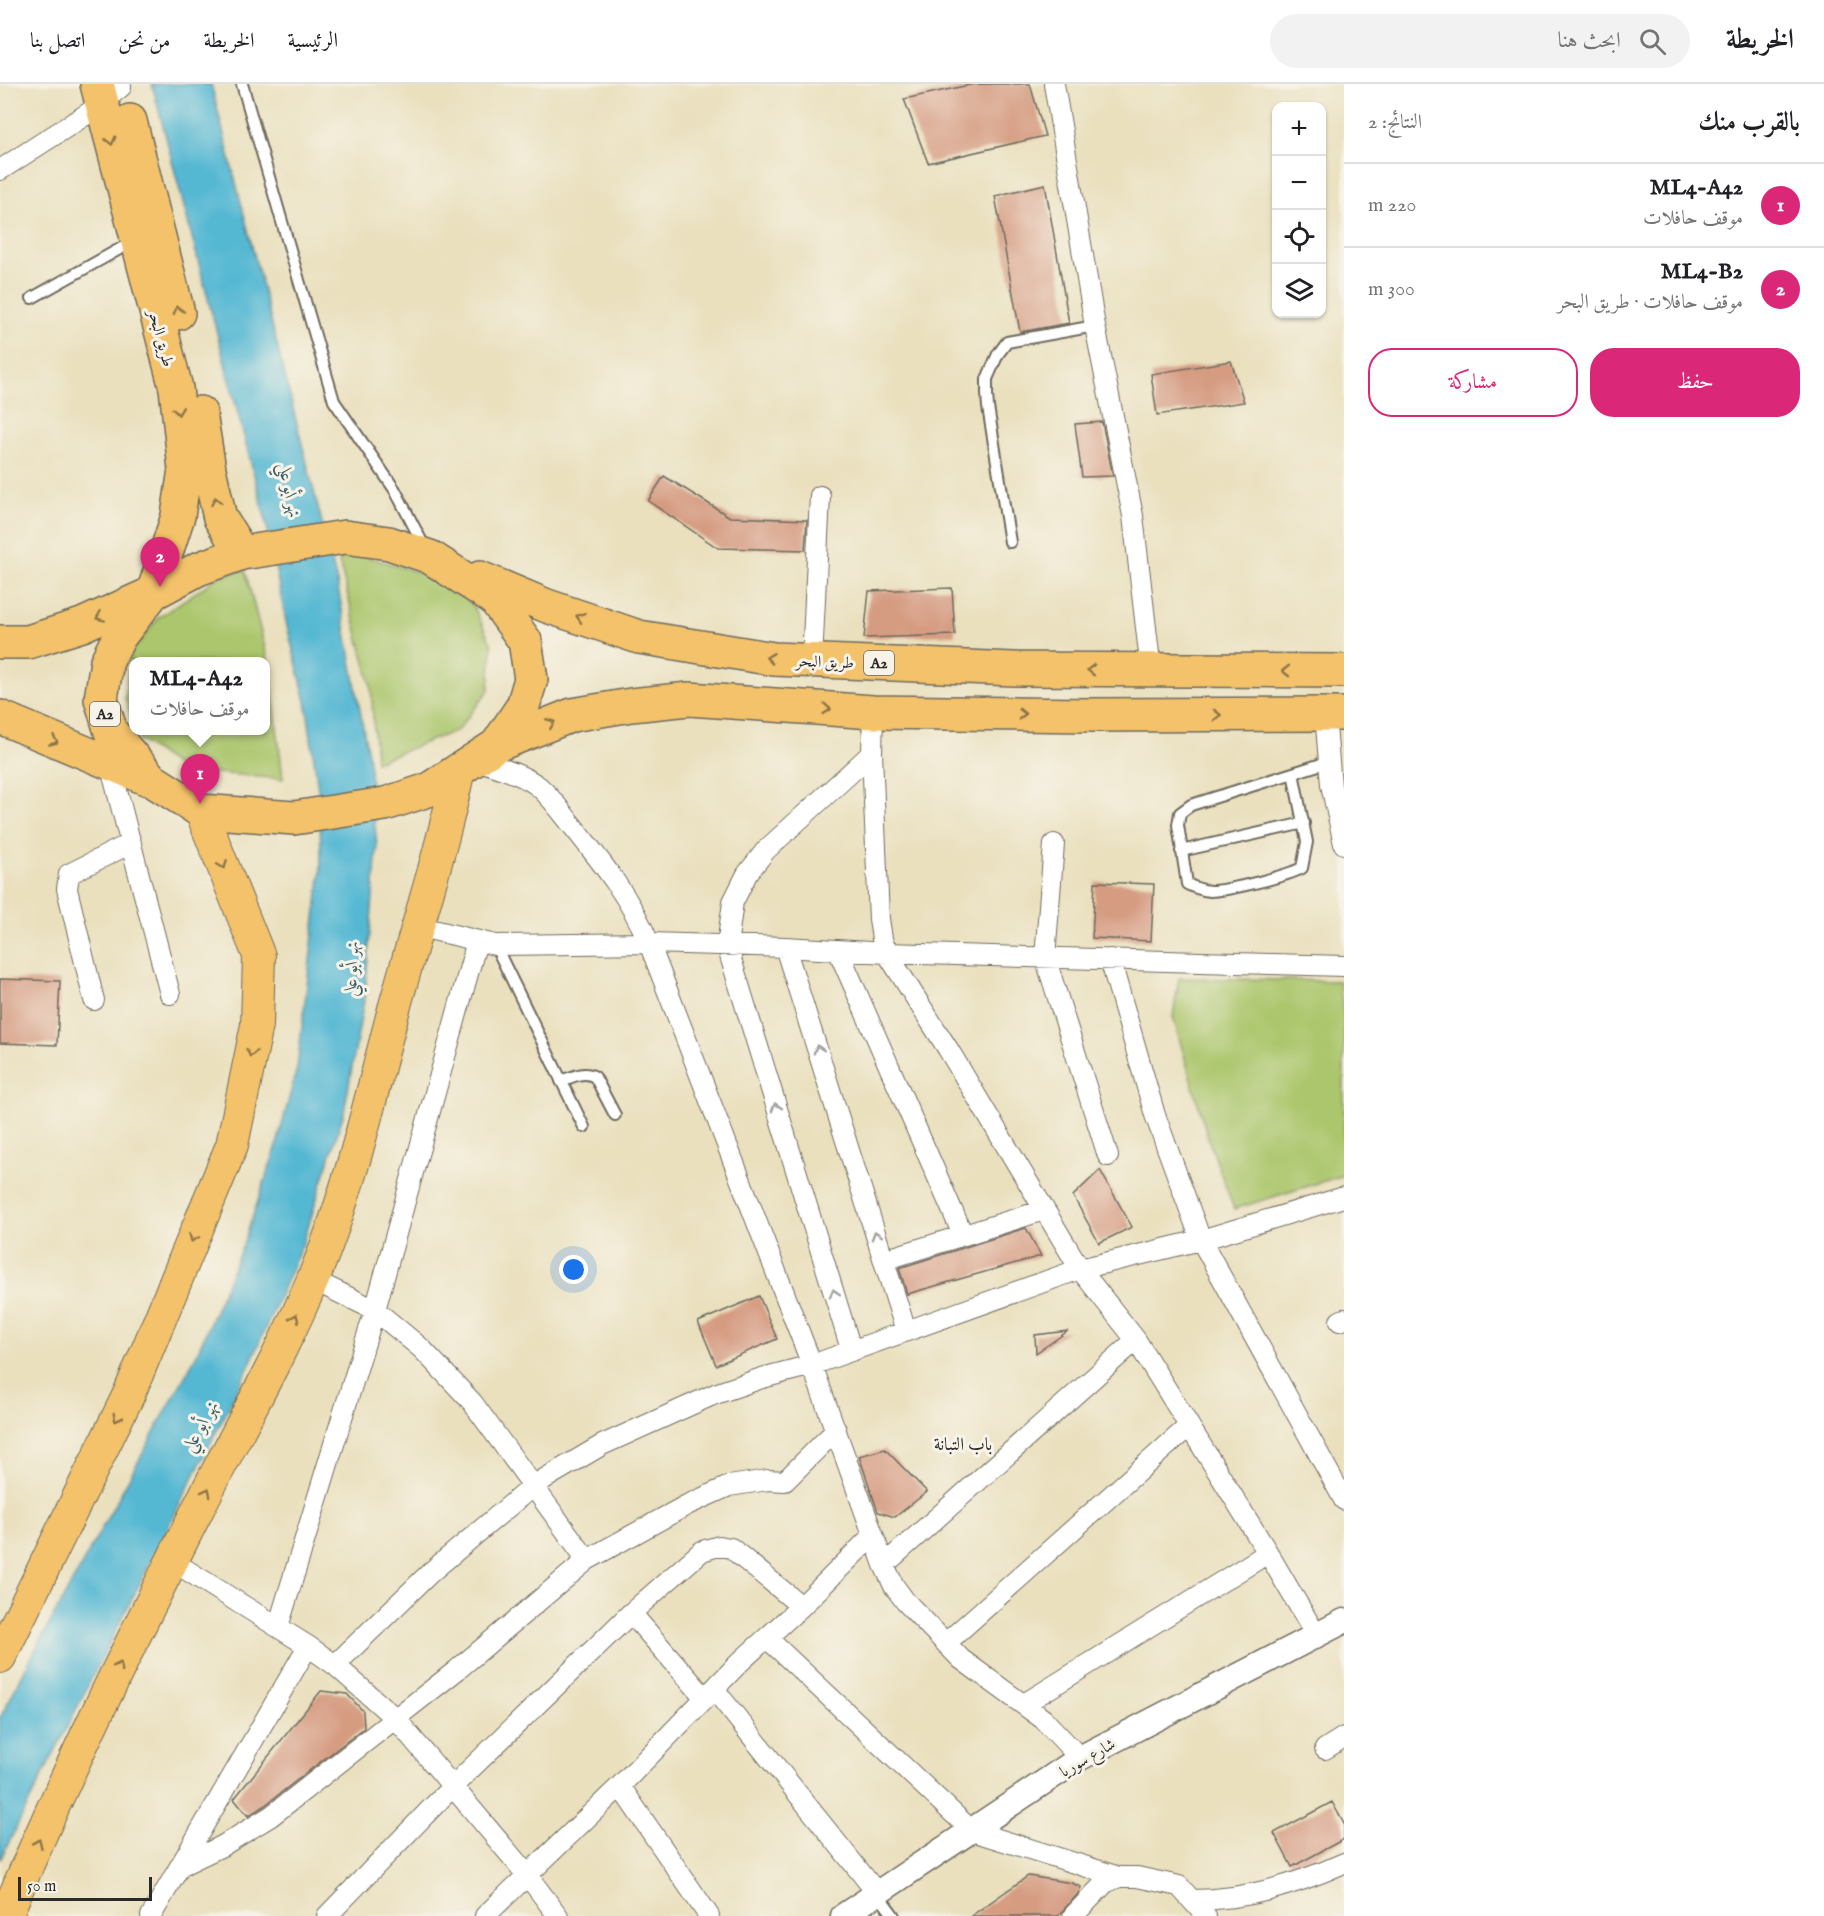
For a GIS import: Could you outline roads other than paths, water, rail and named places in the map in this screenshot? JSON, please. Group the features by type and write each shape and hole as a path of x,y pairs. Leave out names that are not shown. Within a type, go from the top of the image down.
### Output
{"highway":[{"name":"طريق البحر","path":"110,90 136,240 176,388 185,469 178,516 153,593"},
{"name":"طريق البحر","path":"110,90 196,385 209,469 220,518 242,553"},
{"name":"A2","path":"0,642 28,642 82,625 153,593 198,569 242,553 345,537 389,543 430,557 494,598 525,641 531,679 523,706 477,758"},
{"name":"طريق البحر","path":"430,557 548,606 639,638 774,659 1014,669 1344,671"},
{"name":"A2","path":"152,780 111,732 101,699 107,661 119,637 153,593"},
{"name":"A2","path":"0,717 152,780 201,811 294,818 385,804 428,790 477,758 572,715 689,699 873,712 1090,715 1335,714"}],"main road":[{"path":"6,1916 18,1901 111,1680 272,1369 313,1280 336,1223 448,820 477,758"},
{"path":"0,1657 129,1394 232,1145 257,1025 259,956 201,811"}],"street":[{"path":"1053,84 1095,326 1133,516 1151,671"},
{"path":"0,170 20,159 110,90"},
{"path":"812,661 820,496"},
{"path":"873,712 872,753 880,929 888,953 1080,1269 1136,1340 1316,1635"},
{"path":"1335,714 1328,762 1344,844"},
{"path":"851,1349 727,946 734,902 747,874 766,850 872,753"},
{"path":"477,758 518,775 537,786 551,799 596,855 632,906 649,943 812,1365 884,1565 894,1586 905,1601 961,1659 1043,1719 1080,1758"},
{"path":"110,764 170,994"},
{"path":"94,1000 67,889 69,874 131,843"},
{"path":"1054,844 1045,957 1108,1156"},
{"path":"417,926 486,943 649,943 888,953 1344,966"},
{"path":"278,1627 486,943"},
{"path":"785,947 906,1331"},
{"path":"838,950 963,1235"},
{"path":"1110,959 1155,1115 1202,1240 1344,1500"},
{"path":"335,1665 431,1572 534,1485 602,1445 715,1394 762,1378 812,1365 851,1349 1080,1269 1202,1240 1344,1197"},
{"path":"884,1260 1044,1210"},
{"path":"313,1280 375,1310 422,1349 472,1402 587,1560"},
{"path":"884,1565 1136,1340"},
{"path":"946,1643 1189,1426"},
{"path":"180,1866 222,1846 271,1816 396,1719 587,1560 687,1505 729,1486 768,1480 785,1481 836,1430"},
{"path":"485,1916 620,1785 740,1662 873,1535"},
{"path":"327,1916 452,1787 631,1613 702,1551 719,1546 732,1548 801,1606"},
{"path":"1024,1704 1268,1553"},
{"path":"172,1561 335,1665 396,1719 528,1876 558,1916"},
{"path":"631,1613 710,1694 877,1893"},
{"name":"شارع سوريا","path":"843,1916 1080,1758 1343,1623"},
{"path":"767,1638 972,1831 1119,1877 1145,1878 1179,1886 1206,1916"},
{"path":"152,1916 308,1646"},
{"path":"1324,1749 1344,1737"},
{"path":"620,1785 709,1916"},
{"path":"1192,1900 1251,1896 1315,1876 1344,1863"},
{"path":"1073,1916 1105,1883 1119,1877"}],"lane":[{"path":"242,84 334,402 395,490 430,557"},
{"path":"32,298 136,240"},
{"path":"1010,542 988,407 987,380 998,354 1007,342 1095,326"},
{"path":"1293,773 1307,842 1302,868 1290,874 1214,891 1199,890 1187,884 1178,825 1180,813 1191,805 1328,762"},
{"path":"1181,851 1304,824"},
{"path":"486,943 584,1127"},
{"path":"561,1081 581,1074 590,1074 595,1077 615,1115"},
{"path":"877,1893 894,1916"}],"water":[{"name":"نهر أبو علي","path":"152,84 211,84 337,582 369,760 377,847 365,995 344,1112 303,1243 245,1375 0,1860 0,1718 195,1358 243,1245 276,1148 297,1068 321,869 320,804 306,701 287,626 265,517"}],"place":[{"name":"ML4-B2","path":"160,587"},
{"name":"ML4-A42","path":"200,804"}],"district":[{"name":"باب التبانة","path":"963,1444"}]}
